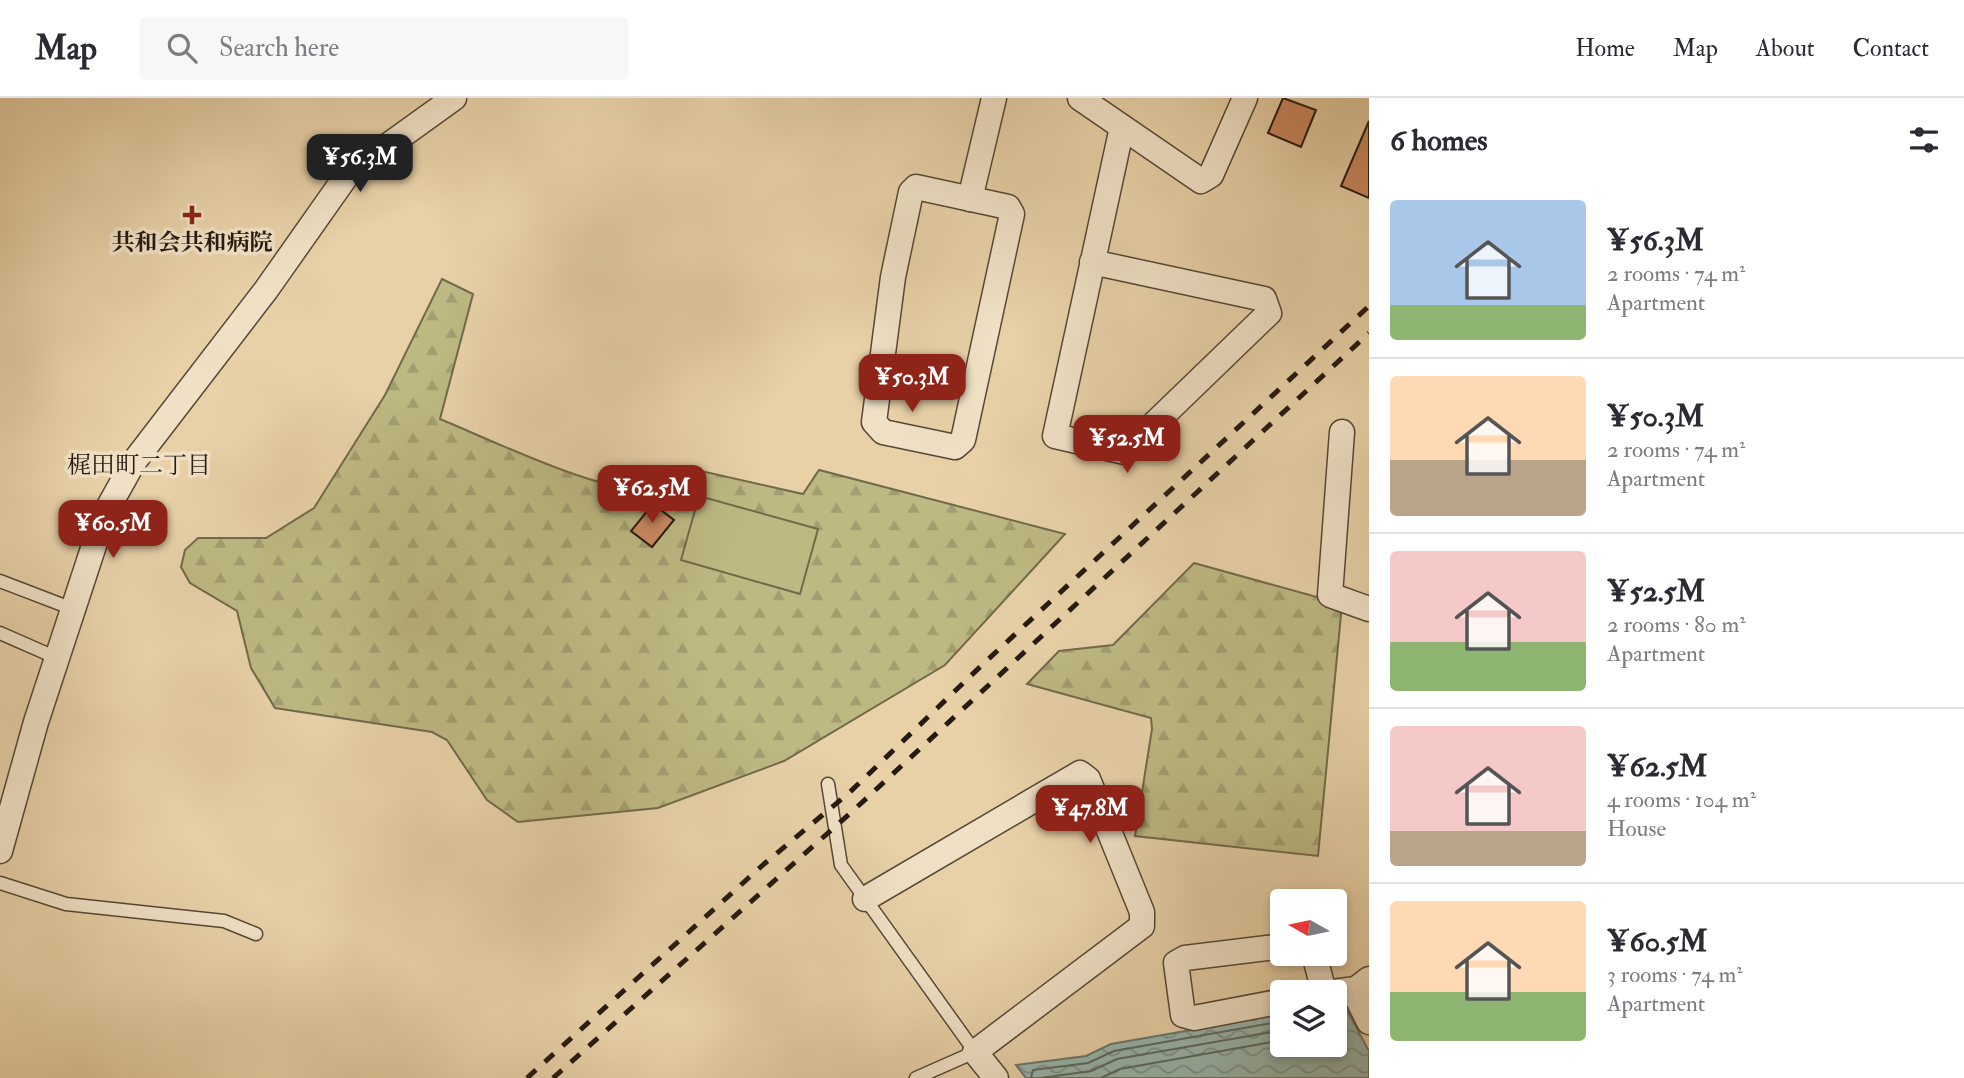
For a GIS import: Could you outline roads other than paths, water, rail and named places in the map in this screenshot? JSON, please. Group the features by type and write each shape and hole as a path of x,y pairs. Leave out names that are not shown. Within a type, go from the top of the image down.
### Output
{"street":[{"path":"0,851 4,817 104,515 133,463 266,290 346,175 454,98"},
{"path":"970,200 994,98"},
{"path":"1080,98 1201,181 1211,175 1245,98"},
{"path":"1093,262 1264,299 1269,313 1125,452 1055,436 1122,127"},
{"path":"916,187 970,200 1008,207 1012,214 963,440 955,447 883,432 874,422 893,277 911,192 916,187"},
{"path":"1342,432 1330,595 1369,609"},
{"path":"865,899 1080,773 1088,779 1142,912 1142,926 975,1052 996,1078"},
{"path":"1270,948 1185,958 1176,963 1182,1015 1194,1018 1270,1003"},
{"path":"1352,987 1369,1022"}],"lane":[{"path":"0,581 73,609"},
{"path":"0,633 57,658"},
{"path":"828,784 841,865 975,1052 916,1078"},
{"path":"0,883 66,904 224,921 256,934"}],"water":[{"path":"1347,1010 1369,1051 1369,1078 1026,1078 1016,1065 1086,1056 1111,1044 1270,1016 1270,1057 1347,1057"}],"railway":[{"path":"527,1078 764,864 850,792 982,665 1369,306"},
{"path":"553,1078 856,808 1369,333"}],"place":[{"name":"共和会共和病院","path":"192,215"}],"district":[{"name":"梶田町二丁目","path":"139,465"}]}
